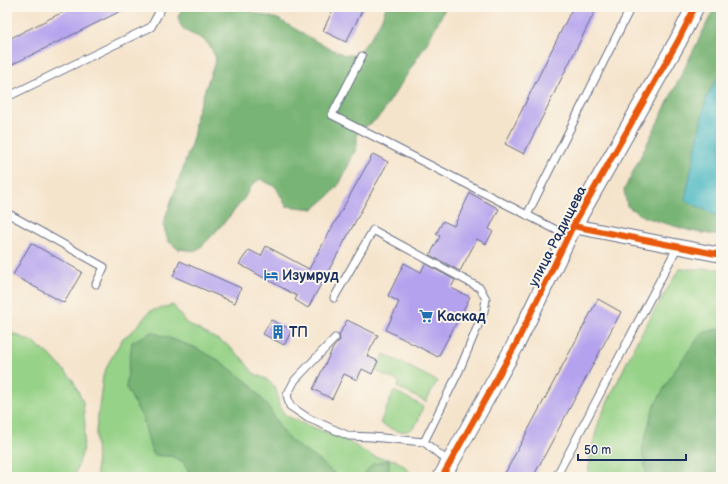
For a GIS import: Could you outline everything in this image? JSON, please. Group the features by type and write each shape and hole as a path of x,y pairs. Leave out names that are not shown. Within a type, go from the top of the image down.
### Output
{"street":[{"name":"улица Радищева","path":"446,470 516,344 571,231 678,42 695,7"},
{"path":"571,231 678,246 721,255"}],"lane":[{"path":"7,97 151,27 162,7"},
{"path":"527,215 631,7"},
{"path":"362,56 332,115 527,215 571,231"},
{"path":"7,213 104,267 96,284"},
{"path":"334,298 373,230 480,288 486,299 484,311 459,371 424,442"},
{"path":"556,477 678,246"},
{"path":"335,338 295,380 287,395 290,406 308,418 350,436 424,442 446,470"}],"green space":[{"path":"183,7 246,7 255,13 278,19 326,47 345,55 356,55 374,33 381,21 386,7 446,7 427,43 381,115 357,132 357,147 340,183 330,195 314,209 286,206 276,187 260,179 252,186 227,220 197,251 178,249 168,241 163,224 190,148 194,133 196,115 216,59 208,44 182,28 178,17"},
{"path":"715,7 721,7 721,236 691,231 644,217 627,206 624,190"},
{"path":"679,269 721,269 721,477 588,477 591,450 600,418 638,339"},
{"path":"173,305 186,323 226,344 242,358 253,373 266,379 276,388 279,406 285,415 304,424 342,438 374,457 395,460 403,465 415,477 97,477 96,431 103,376 109,362 123,338 133,331 150,311"},
{"path":"721,328 721,477 647,477 642,450 653,408 674,371 702,333"},
{"path":"7,331 33,342 52,357 73,380 83,402 85,426 83,451 74,477 7,477"},
{"path":"152,332 194,347 220,361 250,384 269,408 284,434 296,445 320,461 338,477 192,477 183,462 171,456 152,454 143,419 126,387 132,342"},
{"path":"384,354 437,381 426,402 397,387 400,382 376,371"},
{"path":"394,391 423,406 418,421 410,430 395,430 380,423"},
{"path":"389,460 389,477 361,477 373,464"}],"water":[{"path":"721,72 721,218 685,200 706,98"}],"building":[{"path":"73,7 129,7 7,67 7,40"},
{"path":"334,7 364,7 346,42 323,31"},
{"path":"573,7 597,7 524,154 505,144"},
{"path":"373,154 388,162 308,308 295,300 297,296 239,264 249,250 261,256 266,246 309,269"},
{"path":"470,193 499,209 489,229 493,231 486,244 477,239 460,271 430,255 440,236 436,234 443,221 454,226"},
{"path":"31,243 82,272 64,303 13,275"},
{"path":"180,261 241,288 235,303 173,276"},
{"name":"Каскад","path":"404,263 421,272 425,264 455,280 451,288 470,297 438,357 386,330 399,302 388,296"},
{"path":"598,299 621,312 533,477 503,477"},
{"name":"ТП","path":"271,320 292,330 284,345 263,334"},
{"path":"347,320 378,335 367,356 378,361 372,374 362,369 357,380 344,374 332,399 313,389 333,348 340,340 339,335"}],"cycle path":[{"path":"442,477 516,344 573,226 678,41 695,7"},
{"path":"573,226 721,255"}],"place":[{"name":"Изумруд","path":"271,275"},
{"name":"Каскад","path":"426,316"},
{"name":"ТП","path":"278,332"}]}
